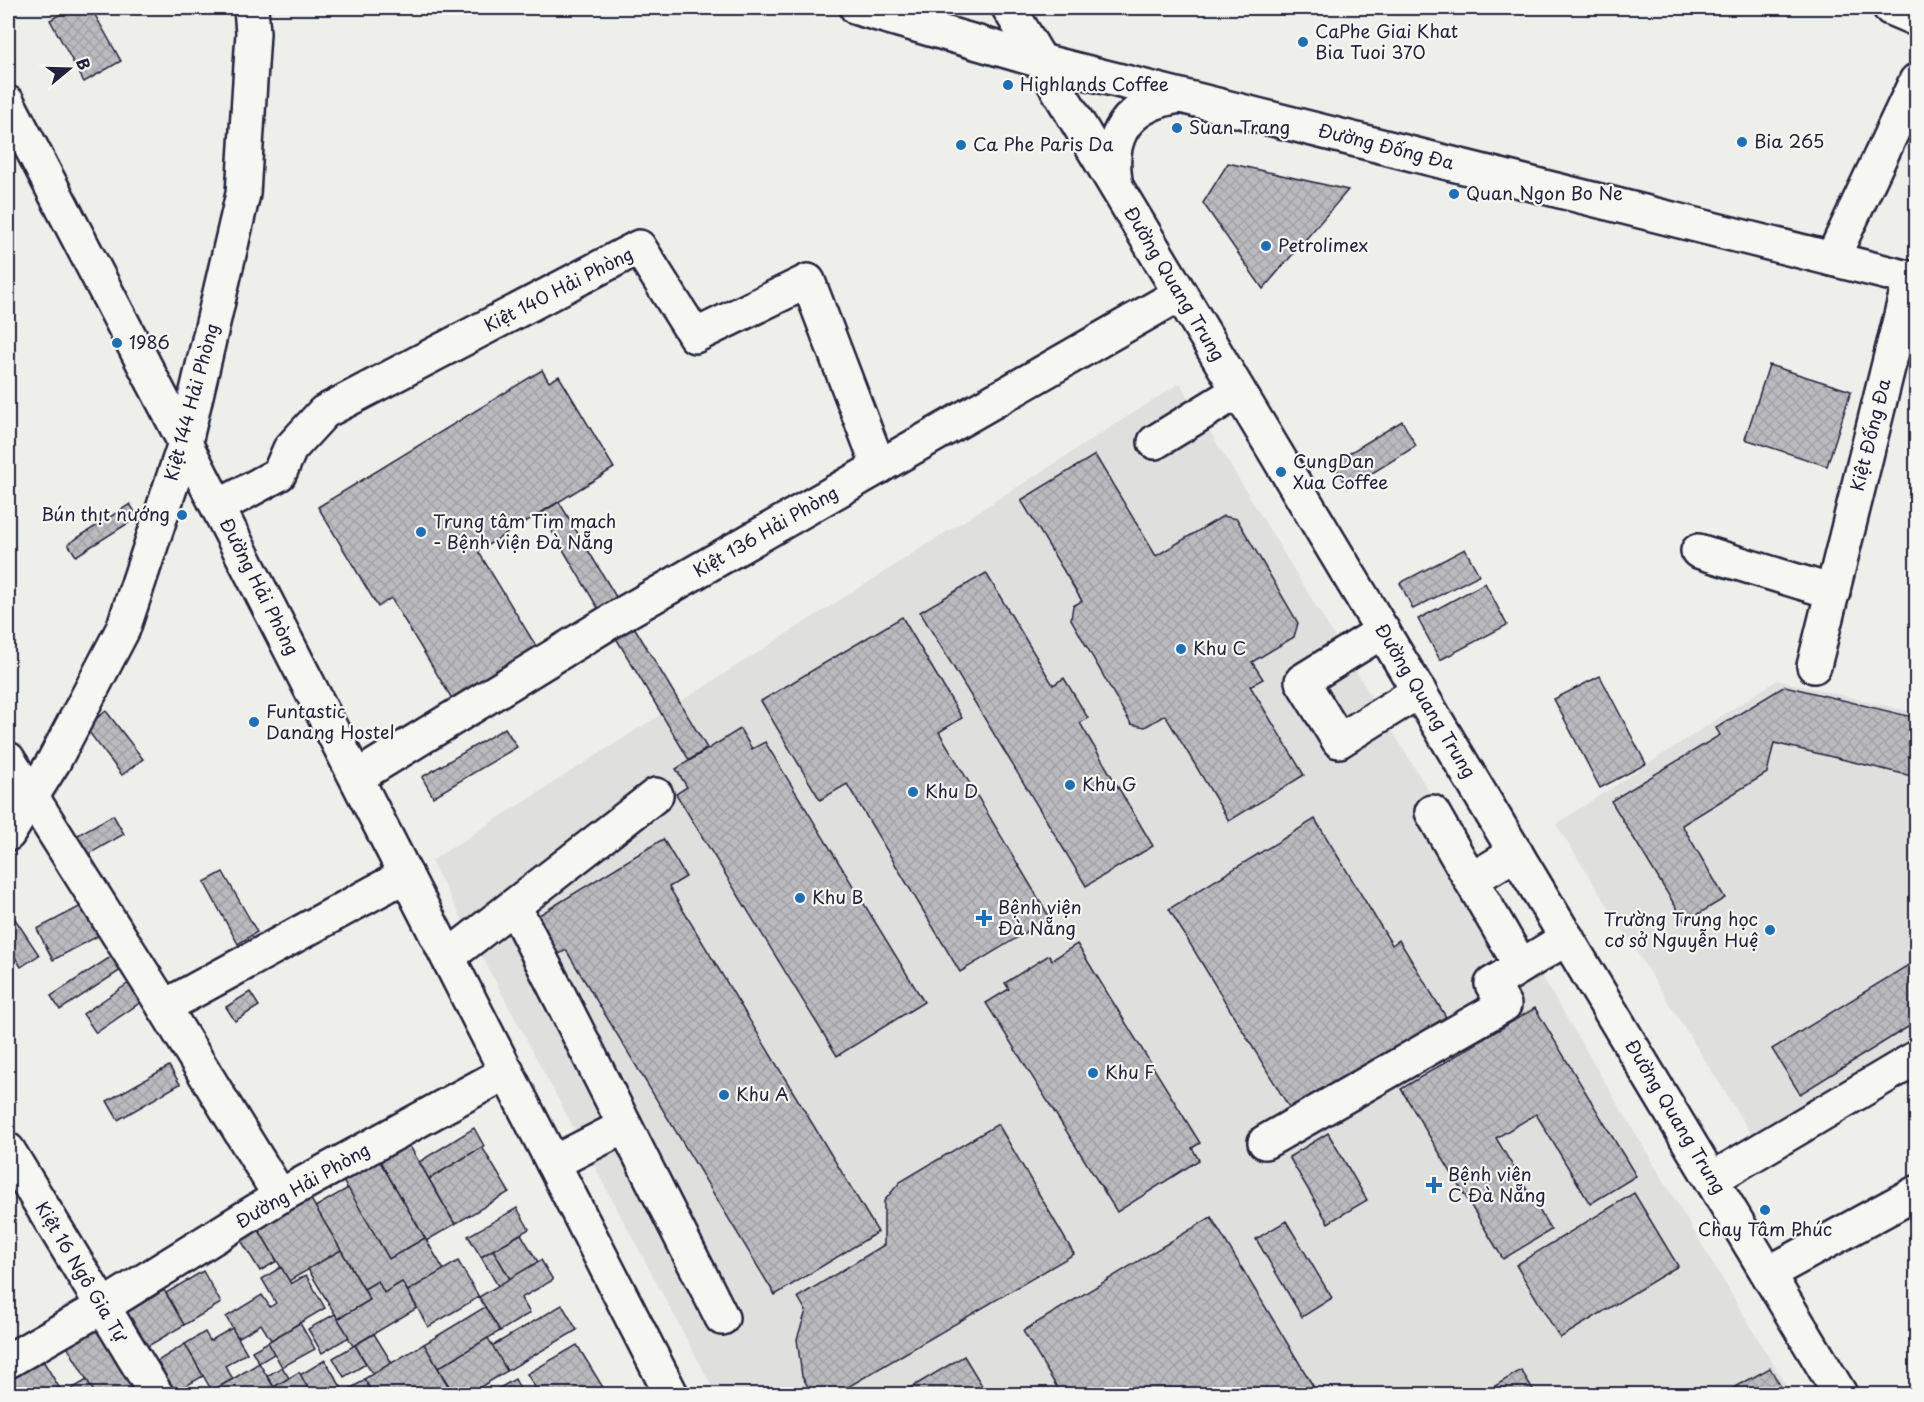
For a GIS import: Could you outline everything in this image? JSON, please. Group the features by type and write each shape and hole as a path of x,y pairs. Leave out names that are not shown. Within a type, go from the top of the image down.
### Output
{"street":[{"name":"Kiệt 144 Hải Phòng","path":"8,834 54,761 123,629 185,443 243,194 253,33 251,8"},
{"name":"Đường Đống Đa","path":"857,8 1041,61 1913,280"},
{"name":"Đường Quang Trung","path":"1008,8 1840,1395"},
{"path":"1890,8 1917,19"},
{"path":"1832,259 1917,81"},
{"path":"1116,186 1112,164 1115,143 1125,124 1140,109 1159,99 1180,96"},
{"name":"Đường Hải Phòng","path":"8,103 357,777 671,1395"},
{"name":"Kiệt 140 Hải Phòng","path":"218,507 279,474 290,450 324,412 639,247 695,336 808,281 879,467"},
{"name":"Kiệt Đống Đa","path":"1814,666 1913,280"},
{"name":"Kiệt 136 Hải Phòng","path":"357,777 626,612 1180,294"},
{"path":"1155,442 1238,391"},
{"path":"1698,550 1833,592"},
{"path":"1383,631 1302,681 1339,741 1419,691"},
{"path":"8,759 280,1196"},
{"path":"448,957 656,795"},
{"path":"1432,812 1521,966"},
{"path":"1471,879 1516,853"},
{"path":"164,1007 406,875"},
{"path":"514,906 722,1318"},
{"path":"1265,1142 1504,1005 1492,984 1567,938"},
{"path":"1712,1179 1917,1058"},
{"name":"Đường Hải Phòng","path":"8,1361 102,1307 280,1196 507,1072"},
{"path":"553,1163 625,1126"},
{"name":"Kiệt 16 Ngô Gia Tự","path":"8,1150 156,1395"},
{"path":"1769,1274 1917,1193"}],"shaded area":[{"name":"Bệnh viện Đà Nẵng","path":"1180,383 1541,975 1791,1394 716,1394 431,861"},
{"name":"Trường Trung học cơ sở Nguyễn Huệ","path":"1777,680 1916,713 1916,1037 1752,1135 1556,824"}],"building":[{"path":"71,8 91,8 121,61 84,82 50,20"},
{"name":"Petrolimex","path":"1228,163 1348,190 1263,289 1203,203"},
{"path":"1769,365 1851,391 1827,466 1745,439"},
{"name":"Trung tâm Tim mạch - Bệnh viện Đà Nẵng","path":"542,370 549,382 559,376 614,468 478,551 536,646 519,657 524,666 457,707 391,598 378,607 318,507"},
{"path":"1402,421 1416,446 1348,488 1333,463"},
{"name":"Khu C","path":"1095,455 1156,556 1223,516 1237,519 1298,623 1294,637 1252,662 1263,679 1250,686 1304,775 1229,821 1165,715 1145,727 1131,724 1071,619 1073,606 1082,601 1021,500"},
{"path":"559,502 707,748 689,760 541,513"},
{"path":"130,504 138,517 76,556 68,544"},
{"path":"1465,549 1479,575 1413,609 1400,583"},
{"name":"Khu G","path":"986,573 1053,685 1064,678 1088,718 1080,723 1153,846 1086,886 920,612"},
{"path":"1485,583 1507,625 1440,660 1418,619"},
{"name":"Khu D","path":"902,617 962,718 939,732 1050,918 960,972 847,784 820,800 761,701"},
{"path":"1600,676 1646,764 1600,788 1554,699"},
{"path":"1785,686 1916,718 1916,777 1774,743 1767,773 1682,825 1725,898 1685,922 1611,801 1720,735 1716,728"},
{"path":"106,711 143,759 122,775 85,727"},
{"path":"505,728 517,747 433,797 422,777"},
{"name":"Khu B","path":"740,729 752,749 765,742 924,1002 837,1056 676,794 687,787 676,769"},
{"path":"113,815 124,834 80,859 69,840"},
{"path":"1315,819 1392,945 1399,940 1446,1017 1292,1112 1169,909"},
{"name":"Khu A","path":"663,839 686,877 669,887 878,1232 775,1295 566,950 554,957 531,920"},
{"path":"223,872 257,932 238,944 204,882"},
{"path":"85,904 100,935 53,960 37,929"},
{"path":"11,913 39,955 21,967 8,946 8,916"},
{"name":"Khu F","path":"1077,944 1200,1143 1192,1148 1199,1160 1117,1212 986,1003 1009,989 1005,983 1049,955 1052,960"},
{"path":"1916,948 1916,1022 1800,1094 1772,1049 1915,961 1910,952"},
{"path":"115,954 124,968 60,1010 51,996"},
{"path":"129,983 141,1002 96,1033 83,1014"},
{"path":"250,992 259,1006 235,1021 226,1007"},
{"path":"1535,1008 1636,1176 1590,1204 1536,1114 1496,1138 1551,1230 1503,1259 1401,1089"},
{"path":"169,1066 180,1084 118,1120 107,1101"},
{"path":"998,1124 1074,1254 836,1394 812,1394 802,1376 797,1339 806,1311 798,1297 884,1245 884,1201 900,1182"},
{"path":"474,1128 484,1146 429,1179 419,1162"},
{"path":"1328,1133 1367,1200 1328,1223 1289,1157"},
{"path":"408,1143 455,1224 426,1241 379,1160"},
{"path":"482,1147 509,1192 455,1224 429,1179"},
{"path":"379,1160 425,1238 389,1259 343,1181"},
{"path":"348,1188 389,1259 425,1238 444,1270 408,1291 402,1282 384,1293 378,1281 364,1289 315,1207"},
{"path":"1634,1193 1678,1266 1560,1338 1516,1265"},
{"path":"309,1196 341,1250 289,1281 257,1227"},
{"path":"517,1208 529,1229 481,1257 468,1236"},
{"path":"1211,1217 1318,1394 1061,1394 1023,1331"},
{"path":"1286,1221 1332,1298 1302,1317 1256,1239"},
{"path":"257,1227 277,1261 260,1271 239,1237"},
{"path":"521,1234 538,1262 510,1279 493,1250"},
{"path":"341,1250 370,1300 338,1319 308,1269"},
{"path":"493,1250 510,1279 498,1286 481,1257"},
{"path":"541,1260 553,1280 521,1298 530,1313 500,1331 479,1297"},
{"path":"458,1261 479,1297 428,1327 408,1291"},
{"path":"281,1267 291,1284 306,1275 325,1308 271,1340 261,1324 238,1338 226,1317 262,1295 270,1307 276,1303 262,1279"},
{"path":"203,1271 221,1303 184,1325 166,1293"},
{"path":"378,1281 384,1293 402,1282 417,1308 353,1346 338,1319 370,1300 364,1289"},
{"path":"164,1290 184,1325 143,1349 123,1315"},
{"path":"562,1305 577,1330 507,1371 492,1346"},
{"path":"485,1307 500,1331 438,1368 424,1344"},
{"path":"335,1314 349,1337 322,1353 308,1329"},
{"path":"100,1319 139,1385 123,1394 95,1394 64,1341"},
{"path":"300,1323 315,1349 282,1367 268,1342"},
{"path":"232,1328 247,1353 225,1366 233,1379 212,1391 185,1344 205,1332 210,1341"},
{"path":"374,1334 392,1363 373,1375 355,1345"},
{"path":"488,1338 507,1371 469,1394 454,1394 438,1368"},
{"path":"268,1342 274,1354 259,1363 252,1351"},
{"path":"185,1344 203,1376 174,1393 156,1362"},
{"path":"424,1344 448,1386 433,1394 373,1394 364,1379"},
{"path":"355,1345 366,1364 344,1377 333,1358"},
{"path":"577,1345 607,1394 539,1394 527,1374"},
{"path":"39,1354 63,1394 14,1394 8,1383 8,1373"},
{"path":"964,1356 987,1394 900,1394"},
{"path":"325,1360 344,1392 312,1394 300,1375"},
{"path":"259,1363 278,1394 206,1394 233,1379"},
{"path":"282,1367 289,1378 274,1387 267,1376"},
{"path":"1770,1368 1785,1394 1723,1394"},
{"path":"1521,1370 1536,1394 1482,1394"},
{"path":"299,1372 310,1392 278,1394 274,1387"},
{"path":"515,1379 523,1394 489,1394"},
{"path":"87,1380 95,1394 63,1394"},
{"path":"365,1380 373,1394 340,1394 344,1392"},
{"path":"8,1383 14,1394 8,1394"}],"place":[{"name":"CaPhe Giai Khat Bia Tuoi 370","path":"1303,42"},
{"name":"Highlands Coffee","path":"1008,85"},
{"name":"Suan Trang","path":"1177,128"},
{"name":"Bia 265","path":"1742,142"},
{"name":"Ca Phe Paris Da","path":"961,145"},
{"name":"Quan Ngon Bo Ne","path":"1454,194"},
{"name":"Petrolimex","path":"1266,246"},
{"name":"1986","path":"117,343"},
{"name":"CungDan Xua Coffee","path":"1281,472"},
{"name":"Bún thịt nướng","path":"182,515"},
{"name":"Trung tâm Tim mạch - Bệnh viện Đà Nẵng","path":"421,532"},
{"name":"Khu C","path":"1181,649"},
{"name":"Funtastic Danang Hostel","path":"254,722"},
{"name":"Khu G","path":"1070,785"},
{"name":"Khu D","path":"913,792"},
{"name":"Khu B","path":"800,898"},
{"name":"Bệnh viện Đà Nẵng","path":"984,918"},
{"name":"Trường Trung học cơ sở Nguyễn Huệ","path":"1770,930"},
{"name":"Khu F","path":"1093,1073"},
{"name":"Khu A","path":"724,1095"},
{"name":"Bệnh viện C Đà Nẵng","path":"1434,1185"},
{"name":"Chay Tâm Phúc","path":"1765,1210"}]}
